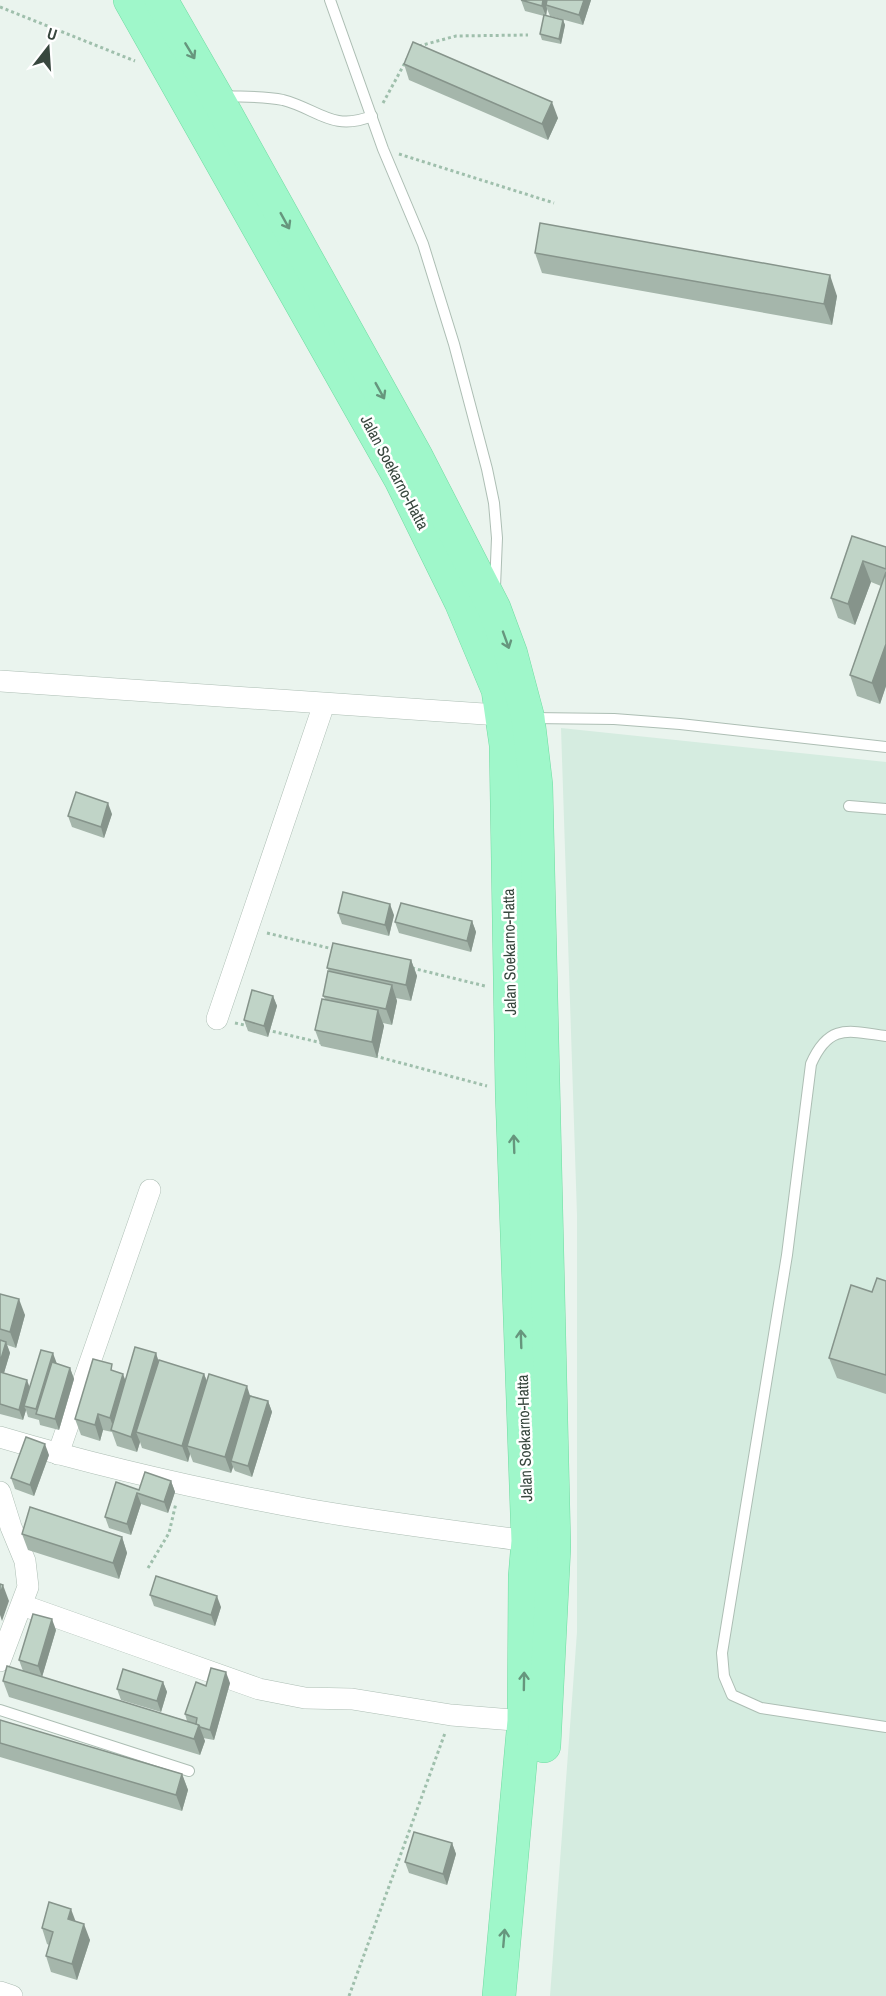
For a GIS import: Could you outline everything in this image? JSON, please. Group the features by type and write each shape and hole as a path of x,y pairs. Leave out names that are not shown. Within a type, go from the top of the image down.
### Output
{"main road":[{"name":"Jalan Soekarno-Hatta","path":"130,0 174,76 217,115 406,438 494,608 511,654 516,717 536,784 554,1547 535,1722 499,1996"},
{"name":"Jalan Soekarno-Hatta","path":"161,0 461,602 498,690 516,717"},
{"name":"Jalan Soekarno-Hatta","path":"516,717 506,745 510,992 528,1541 525,1577 535,1722 522,1996"}],"street":[{"path":"0,681 516,717"},
{"path":"217,1019 324,704"},
{"path":"58,1454 150,1190"},
{"path":"0,1437 178,1484 306,1509 528,1541"},
{"path":"0,1492 10,1527 25,1561 28,1587 0,1661"},
{"path":"22,1605 259,1689 305,1698 352,1699 452,1714 535,1722"},
{"path":"0,1992 12,1996"}],"lane":[{"path":"330,0 383,149 423,244 454,344 487,469 497,538 494,608"},
{"path":"217,115 279,100 328,120 352,122 372,116"},
{"path":"516,717 614,719 680,724 886,747"},
{"path":"849,806 886,809"},
{"path":"886,1036 846,1031 830,1036 818,1049 811,1064 787,1255 722,1653 724,1676 732,1695 761,1708 886,1727"},
{"path":"0,1710 189,1771"}],"path":[{"path":"0,7 174,76"},
{"path":"416,47 456,36 528,35"},
{"path":"372,116 386,99 401,66 408,57"},
{"path":"383,149 554,203"},
{"path":"249,928 340,951"},
{"path":"408,967 510,992"},
{"path":"217,1019 251,1027"},
{"path":"262,1029 330,1045"},
{"path":"375,1056 512,1093"},
{"path":"148,1568 169,1533 175,1512 178,1484"},
{"path":"349,1996 452,1714"}],"shaded area":[{"path":"561,728 886,762 886,1996 550,1996 577,1632 577,1215"}],"building":[{"path":"521,0 543,0 542,6"},
{"path":"547,0 584,0 579,15 546,5"},
{"path":"544,15 563,20 559,39 540,34"},
{"path":"413,42 552,102 542,124 404,64"},
{"path":"540,223 830,275 824,304 535,253"},
{"path":"852,536 886,547 886,569 863,561 848,604 831,598"},
{"path":"886,572 886,644 872,683 850,675"},
{"path":"76,792 108,803 101,827 68,816"},
{"path":"343,892 390,904 385,925 338,913"},
{"path":"401,903 472,921 467,941 395,922"},
{"path":"333,943 411,960 406,985 327,968"},
{"path":"328,971 392,985 386,1009 323,996"},
{"path":"252,990 273,996 264,1026 244,1020"},
{"path":"322,999 378,1010 372,1042 315,1030"},
{"path":"877,1278 886,1281 886,1375 829,1358 851,1285 872,1292"},
{"path":"0,1294 19,1299 10,1332 0,1329"},
{"path":"0,1340 6,1342 0,1362"},
{"path":"135,1347 156,1353 131,1437 111,1430"},
{"path":"41,1350 53,1353 36,1409 24,1406"},
{"path":"93,1359 112,1364 111,1370 123,1374 110,1418 98,1414 95,1425 75,1419"},
{"path":"159,1360 204,1374 182,1446 136,1432"},
{"path":"52,1362 70,1368 55,1419 36,1414"},
{"path":"0,1372 27,1380 19,1410 0,1404"},
{"path":"209,1374 247,1386 225,1457 187,1446"},
{"path":"250,1396 268,1401 248,1466 231,1461"},
{"path":"26,1437 45,1444 30,1485 11,1478"},
{"path":"145,1472 171,1481 164,1502 137,1493 127,1524 105,1517 116,1482 139,1490"},
{"path":"30,1507 122,1537 113,1563 22,1534"},
{"path":"156,1576 217,1596 211,1615 150,1595"},
{"path":"33,1614 52,1619 38,1666 19,1660"},
{"path":"7,1666 199,1725 194,1739 3,1681"},
{"path":"211,1668 226,1672 210,1730 196,1724 197,1718 185,1714 196,1682 206,1686"},
{"path":"123,1669 163,1682 157,1701 117,1689"},
{"path":"0,1720 182,1774 176,1795 0,1743"},
{"path":"414,1832 452,1843 443,1874 405,1862"},
{"path":"49,1902 71,1909 68,1919 84,1924 72,1964 46,1956 53,1932 42,1928"}]}
